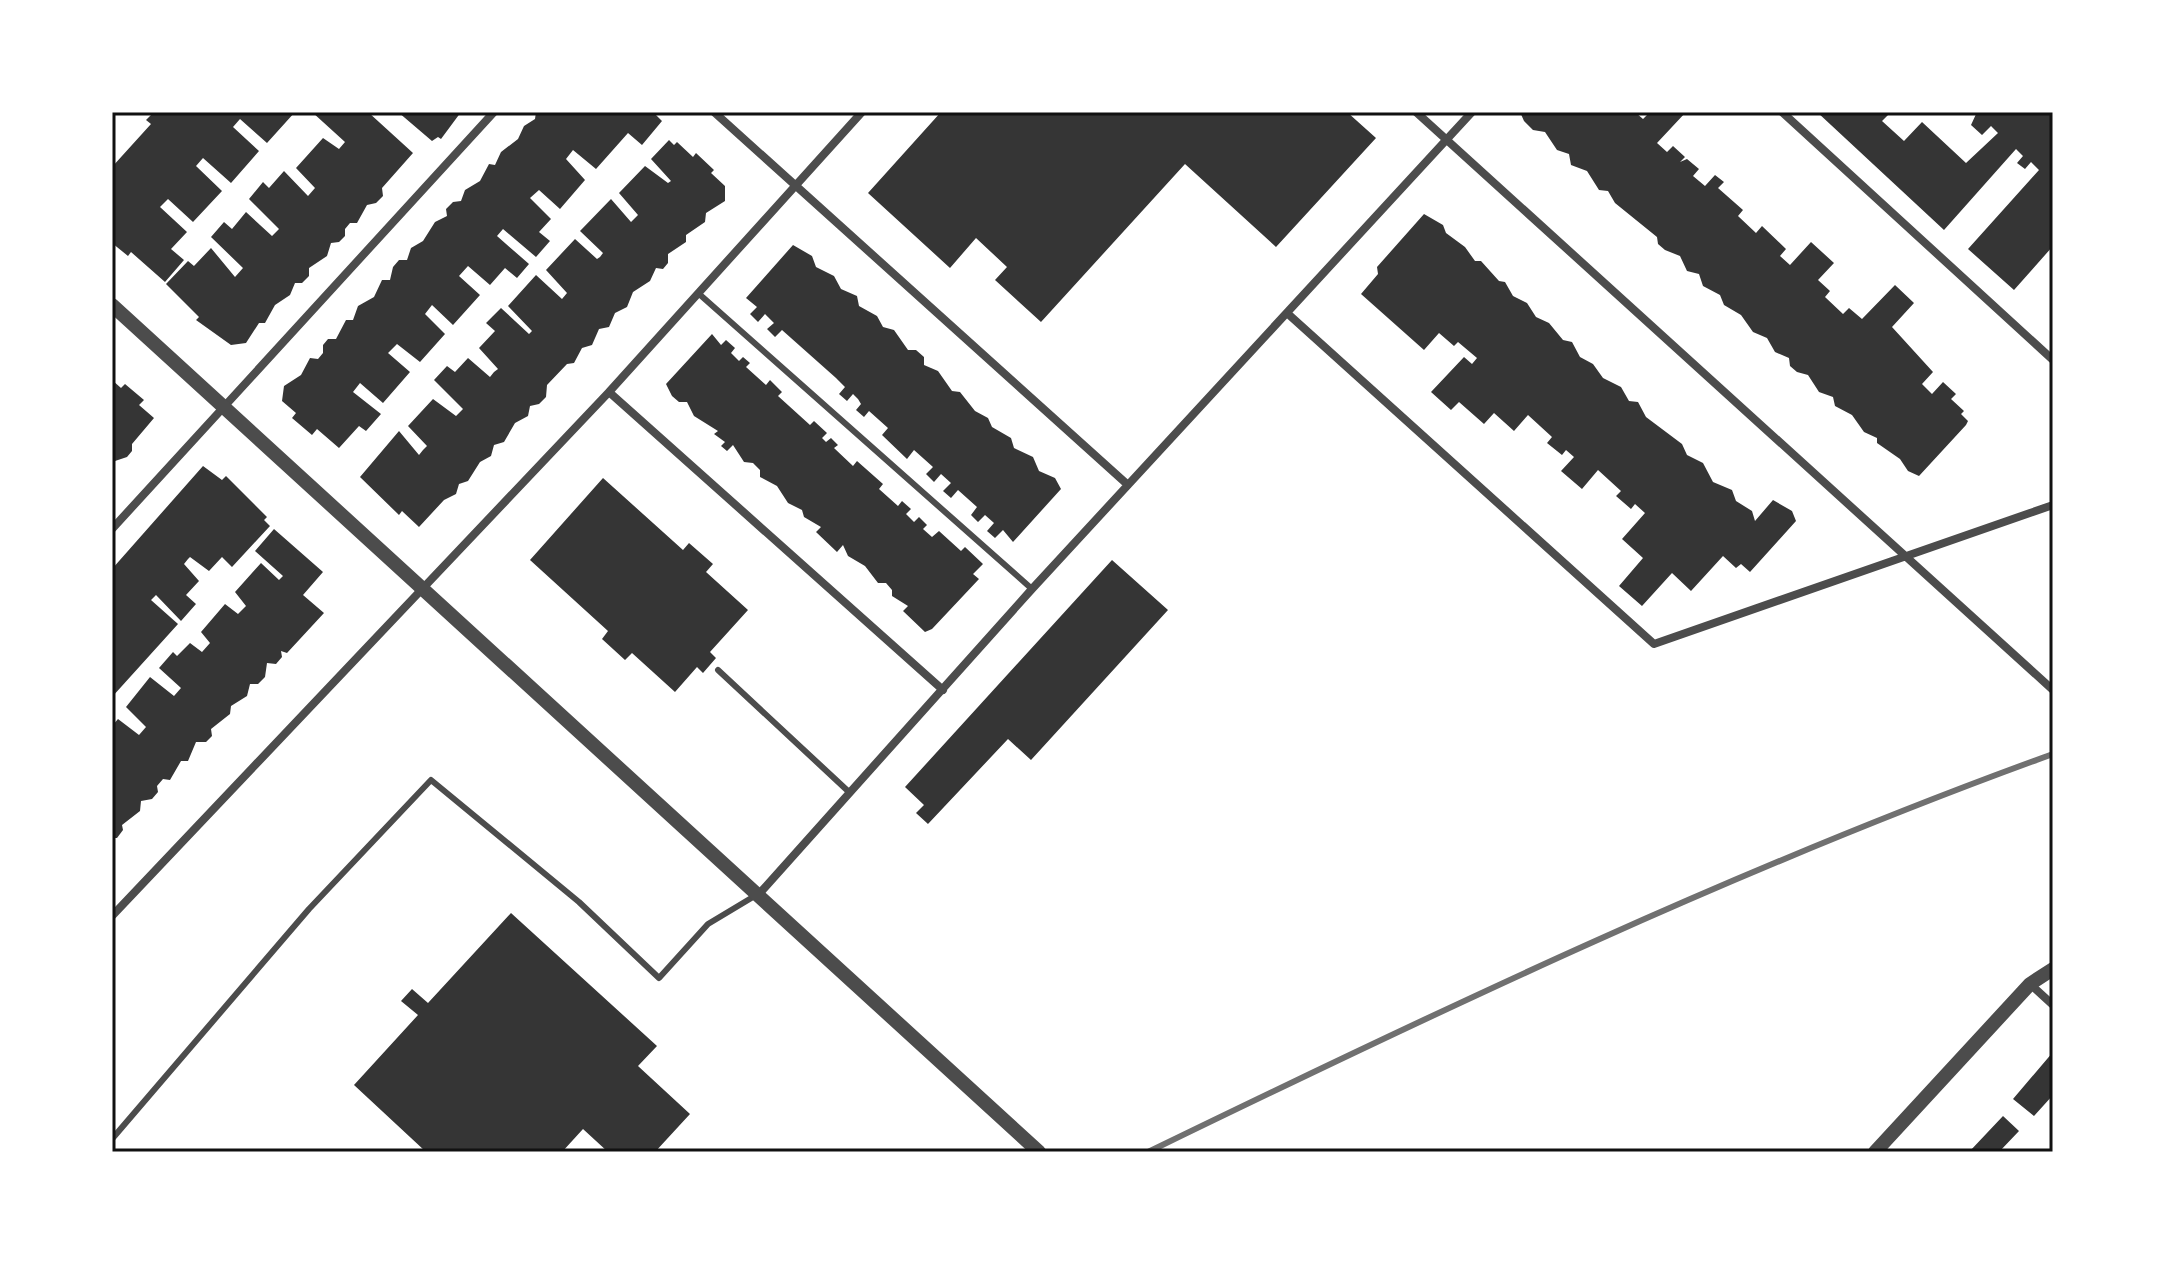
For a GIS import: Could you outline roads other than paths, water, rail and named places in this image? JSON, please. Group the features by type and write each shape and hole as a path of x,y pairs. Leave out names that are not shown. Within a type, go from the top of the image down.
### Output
{"street":[{"path":"112,529 494,112"},
{"path":"714,112 1128,485"},
{"path":"112,916 609,392 862,112"},
{"path":"1416,112 1910,557 2053,690"},
{"path":"759,894 1032,589 1472,112"},
{"path":"1782,112 2053,360"},
{"path":"112,305 1039,1152"},
{"path":"1287,313 1654,644 2053,505"},
{"path":"609,392 943,690"},
{"path":"1875,1152 2030,984 2053,969"},
{"path":"2030,984 2053,1005"}],"lane":[{"path":"698,293 1032,589"},
{"path":"718,670 849,792"},
{"path":"112,1139 309,909 431,780 579,902 659,978 708,924 759,894"}],"railway":[{"path":"1148,1152 1483,992 1708,891 1937,797 2053,754"}]}
